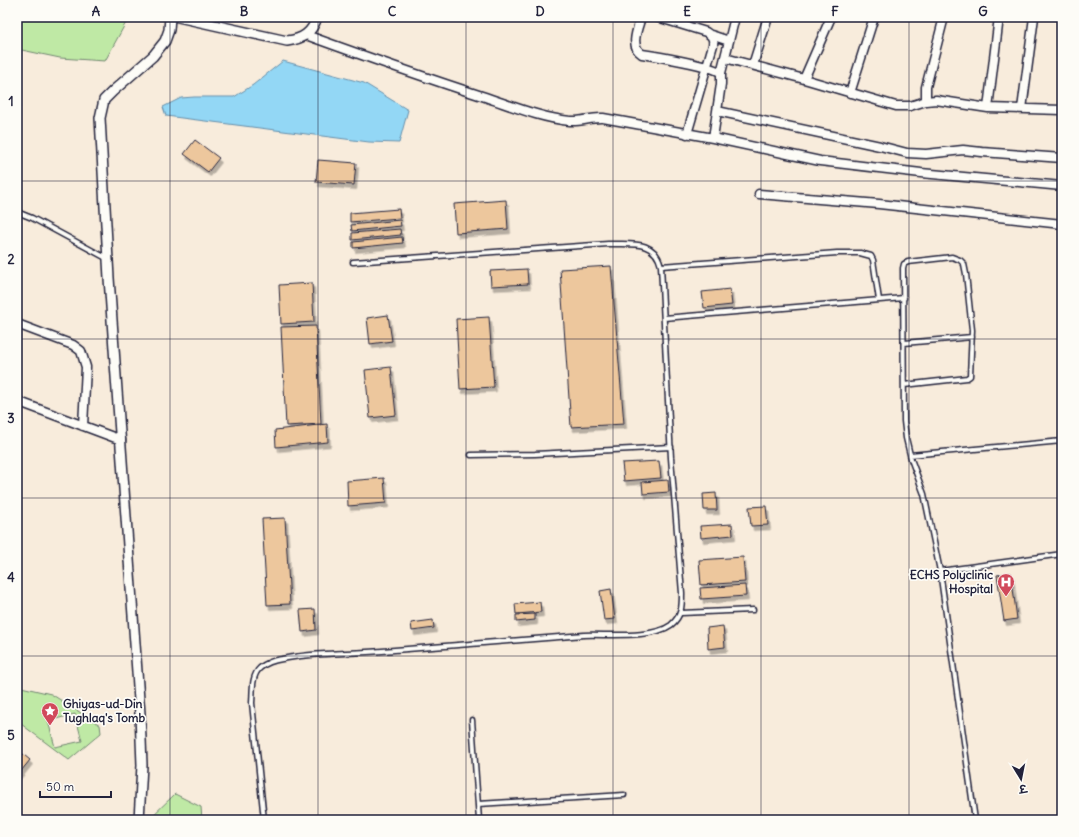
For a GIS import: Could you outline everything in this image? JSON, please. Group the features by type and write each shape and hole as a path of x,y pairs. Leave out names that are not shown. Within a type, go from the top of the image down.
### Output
{"street":[{"path":"140,820 142,765 140,714 108,259 100,118 104,100 153,56 165,42 169,30 170,17"},
{"path":"178,17 288,41 298,39 306,35 311,30 317,17"},
{"path":"641,17 635,42 638,51 642,54 706,67 718,70 721,73"},
{"path":"657,17 699,29 729,41"},
{"path":"713,138 721,84 721,73 735,17"},
{"path":"752,65 768,17"},
{"path":"804,79 832,17"},
{"path":"850,93 874,17"},
{"path":"926,101 926,87 944,17"},
{"path":"988,108 999,17"},
{"path":"1022,109 1034,17"},
{"path":"306,35 408,72 549,116 572,121 603,118 713,138 820,161 920,173 1062,186"},
{"path":"687,134 713,45 714,40 711,35"},
{"path":"725,58 900,106 910,106 926,101 949,102 988,108 1062,110"},
{"path":"717,111 907,153 926,154 964,150 1062,158"},
{"path":"759,194 879,204 1062,224"},
{"path":"17,324 73,345 81,350 86,367 83,426"},
{"path":"17,401 121,440"}],"lane":[{"path":"17,212 32,218 108,259"},
{"path":"264,820 252,703 255,676 259,669 267,664 281,659 318,655 586,635 637,634 658,631 670,626 681,614 682,593 671,447 664,318 660,266 655,252 646,246 608,244 353,262"},
{"path":"660,266 801,255 860,253 871,256 873,260 879,300"},
{"path":"904,385 967,378 971,374 972,337 966,274 964,264 960,260 952,257 904,264 903,268 904,421 910,455 924,494 940,570 975,820"},
{"path":"664,318 904,298"},
{"path":"904,343 972,337"},
{"path":"910,455 1062,441"},
{"path":"471,455 535,454 671,447"},
{"path":"940,570 1062,554"},
{"path":"681,614 753,610"},
{"path":"472,720 479,820"},
{"path":"478,804 624,795"}],"green space":[{"path":"17,17 129,17 105,61 60,58 17,49"},
{"path":"17,686 51,694 100,725 101,733 69,760 21,724 17,708","holes":["75,714 82,741 55,747 48,721"]},
{"path":"175,794 201,807 202,820 148,820"}],"water":[{"path":"283,61 364,83 408,110 399,143 369,142 166,116 163,107 181,98 234,97 253,85"}],"building":[{"path":"195,140 219,158 208,172 184,154"},
{"path":"318,160 356,163 354,185 316,182"},
{"path":"506,200 508,229 456,233 454,204"},
{"path":"399,209 400,218 350,222 350,213"},
{"path":"400,220 401,226 352,231 351,225"},
{"path":"400,229 401,235 352,240 352,233"},
{"path":"402,237 403,243 353,248 353,242"},
{"path":"611,266 624,424 571,427 560,269"},
{"path":"527,269 528,284 491,286 490,271"},
{"path":"312,283 314,322 281,324 279,285"},
{"path":"730,289 732,305 704,308 702,292"},
{"path":"388,315 392,341 370,344 367,318"},
{"path":"489,317 494,387 460,389 456,319"},
{"path":"316,326 321,424 286,426 281,327"},
{"path":"391,367 396,415 370,418 365,370"},
{"path":"327,424 328,442 276,447 275,430"},
{"path":"659,461 661,478 624,481 622,463"},
{"path":"384,478 386,503 348,506 347,481"},
{"path":"668,480 669,492 643,494 642,482"},
{"path":"716,493 717,510 704,510 703,494"},
{"path":"766,506 768,525 751,526 749,507"},
{"path":"285,518 290,604 267,605 262,519"},
{"path":"732,524 733,535 701,538 700,526"},
{"path":"743,557 745,582 701,585 699,560"},
{"path":"1011,573 1017,619 1004,621 997,575"},
{"path":"745,585 746,596 701,599 700,588"},
{"path":"611,589 615,619 604,620 600,591"},
{"path":"540,602 541,612 516,614 515,604"},
{"path":"315,609 316,630 302,632 300,610"},
{"path":"535,614 535,620 516,622 516,615"},
{"path":"433,620 434,628 412,631 411,623"},
{"path":"723,626 725,647 708,649 707,628"},
{"path":"18,750 30,760 17,776 17,752"}],"place":[{"name":"ECHS Polyclinic Hospital","path":"1006,597"},
{"name":"Ghiyas-ud-Din Tughlaq's Tomb","path":"50,726"}]}
